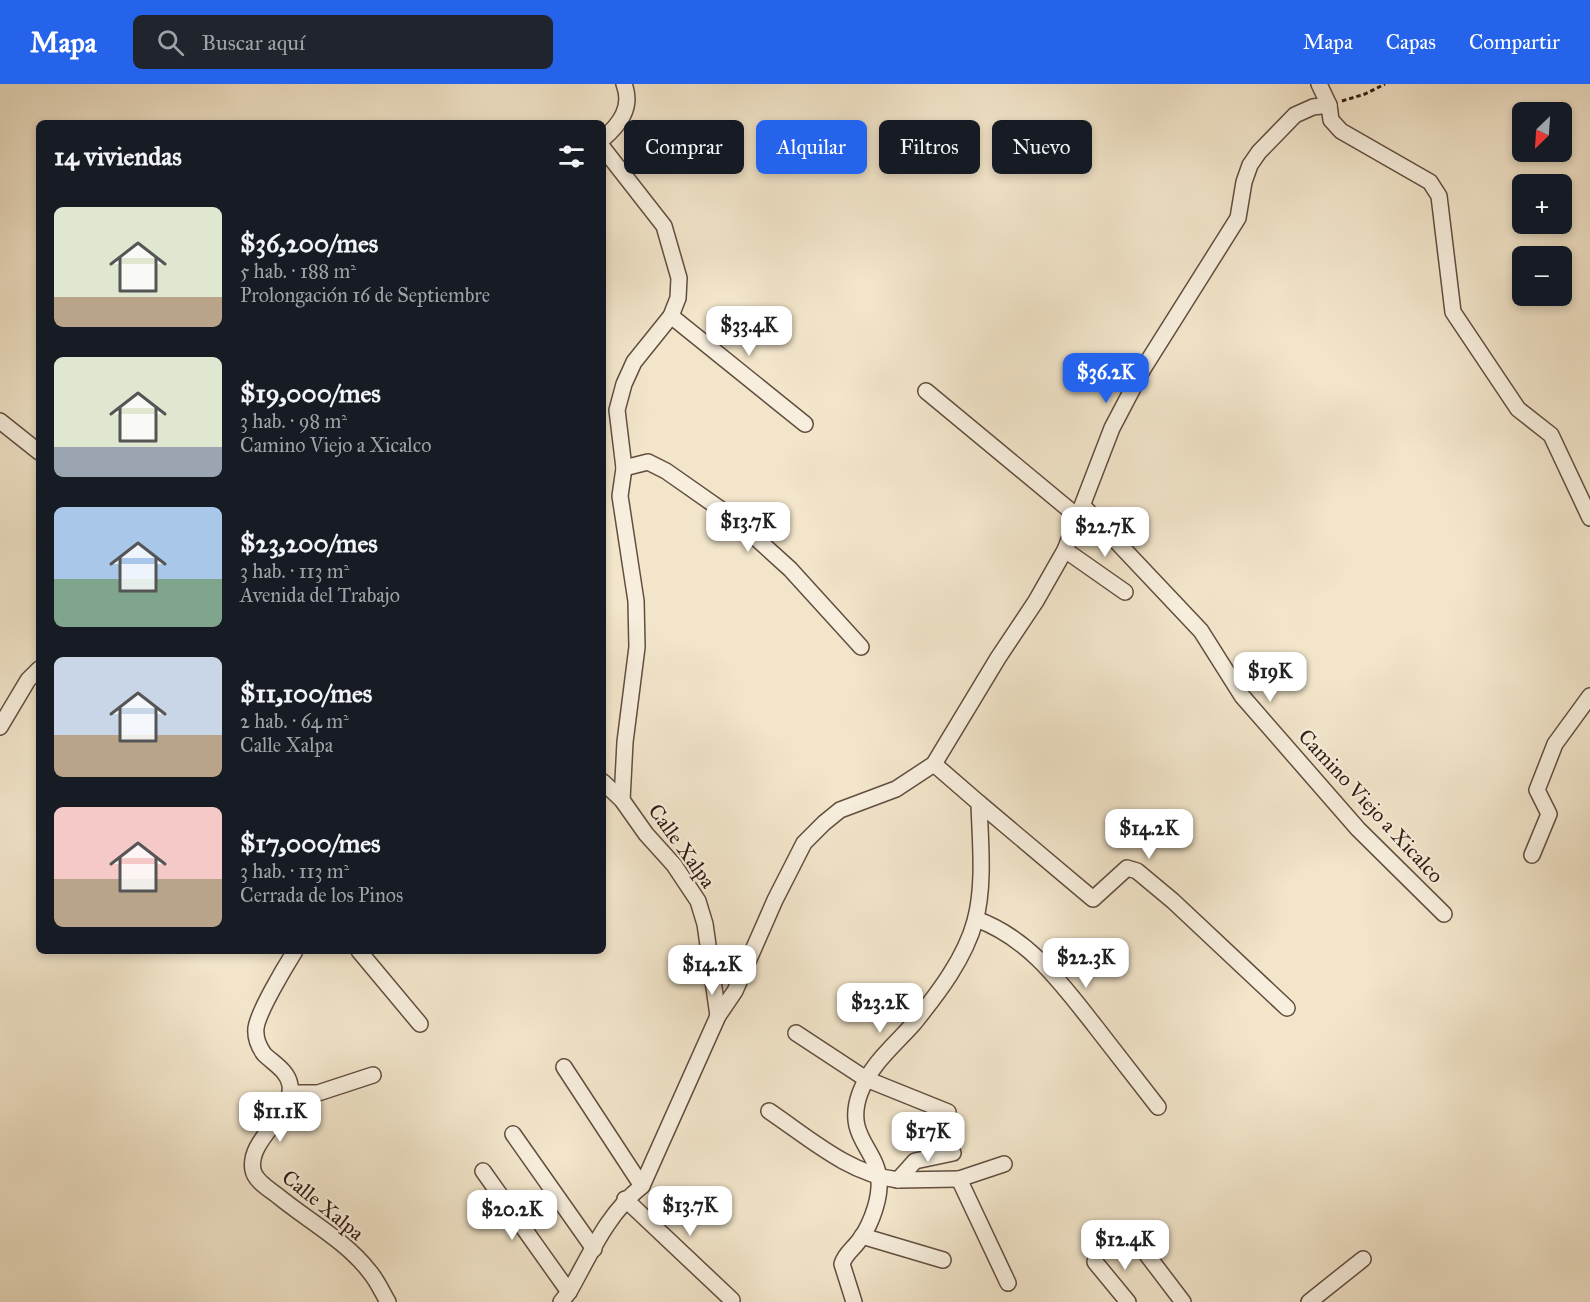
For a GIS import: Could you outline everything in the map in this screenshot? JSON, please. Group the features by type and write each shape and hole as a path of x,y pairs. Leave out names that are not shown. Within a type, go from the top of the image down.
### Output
{"street":[{"path":"606,136 627,110 628,94 624,84"},
{"path":"1319,84 1329,105 1331,120 1341,131 1430,182 1439,196 1453,312 1518,410 1551,435 1590,518"},
{"path":"483,1171 565,1297 611,1216 625,1199 642,1186 718,1016 735,991 775,900 804,843 840,810 896,789 934,764 992,667 1036,601 1065,550 1112,428 1143,369 1238,218 1244,182 1250,165 1259,152 1295,115 1313,106 1329,105"},
{"path":"606,152 664,226 679,278 678,298 672,316 634,362 624,384 617,410 624,468 620,496 636,601 637,647 622,800"},
{"path":"672,316 805,424"},
{"name":"Camino Viejo a Xicalco","path":"926,391 1080,512 1202,631 1242,696 1358,829 1444,914"},
{"path":"0,421 36,450"},
{"path":"624,468 648,462 666,471 736,520 790,569 861,646"},
{"path":"1065,550 1125,592"},
{"path":"0,727 28,680 36,672"},
{"path":"1532,855 1549,814 1537,790 1555,744 1590,696"},
{"path":"934,764 1093,899 1127,868 1137,871 1173,901 1287,1008"},
{"name":"Calle Xalpa","path":"606,785 622,800 646,834 674,865 698,901 705,924 718,1016"},
{"path":"854,1302 842,1264 844,1258 862,1236 878,1196 879,1178 875,1164 855,1122 855,1110 866,1079 876,1062 913,1024 934,997 956,965 969,939 976,919 979,895 979,803"},
{"path":"976,919 993,925 1050,970 1158,1107"},
{"path":"293,954 256,1026 256,1037 262,1052 283,1071 290,1082 290,1093 318,1092 373,1075"},
{"path":"362,954 420,1024"},
{"path":"796,1033 866,1079 948,1112"},
{"path":"564,1067 642,1186"},
{"name":"Calle Xalpa","path":"290,1093 290,1099 255,1151 253,1170 260,1181 285,1202 330,1233 369,1270 388,1302"},
{"path":"769,1111 841,1160 879,1178 959,1179 1004,1164"},
{"path":"513,1134 594,1249"},
{"path":"898,1180 915,1161 953,1153"},
{"path":"959,1179 1008,1283"},
{"path":"625,1199 732,1300"},
{"path":"862,1236 943,1260"},
{"path":"1134,1239 1183,1302"},
{"path":"1309,1302 1363,1258"},
{"path":"1095,1262 1128,1302"}],"path":[{"path":"1329,105 1365,94 1385,84"}]}
